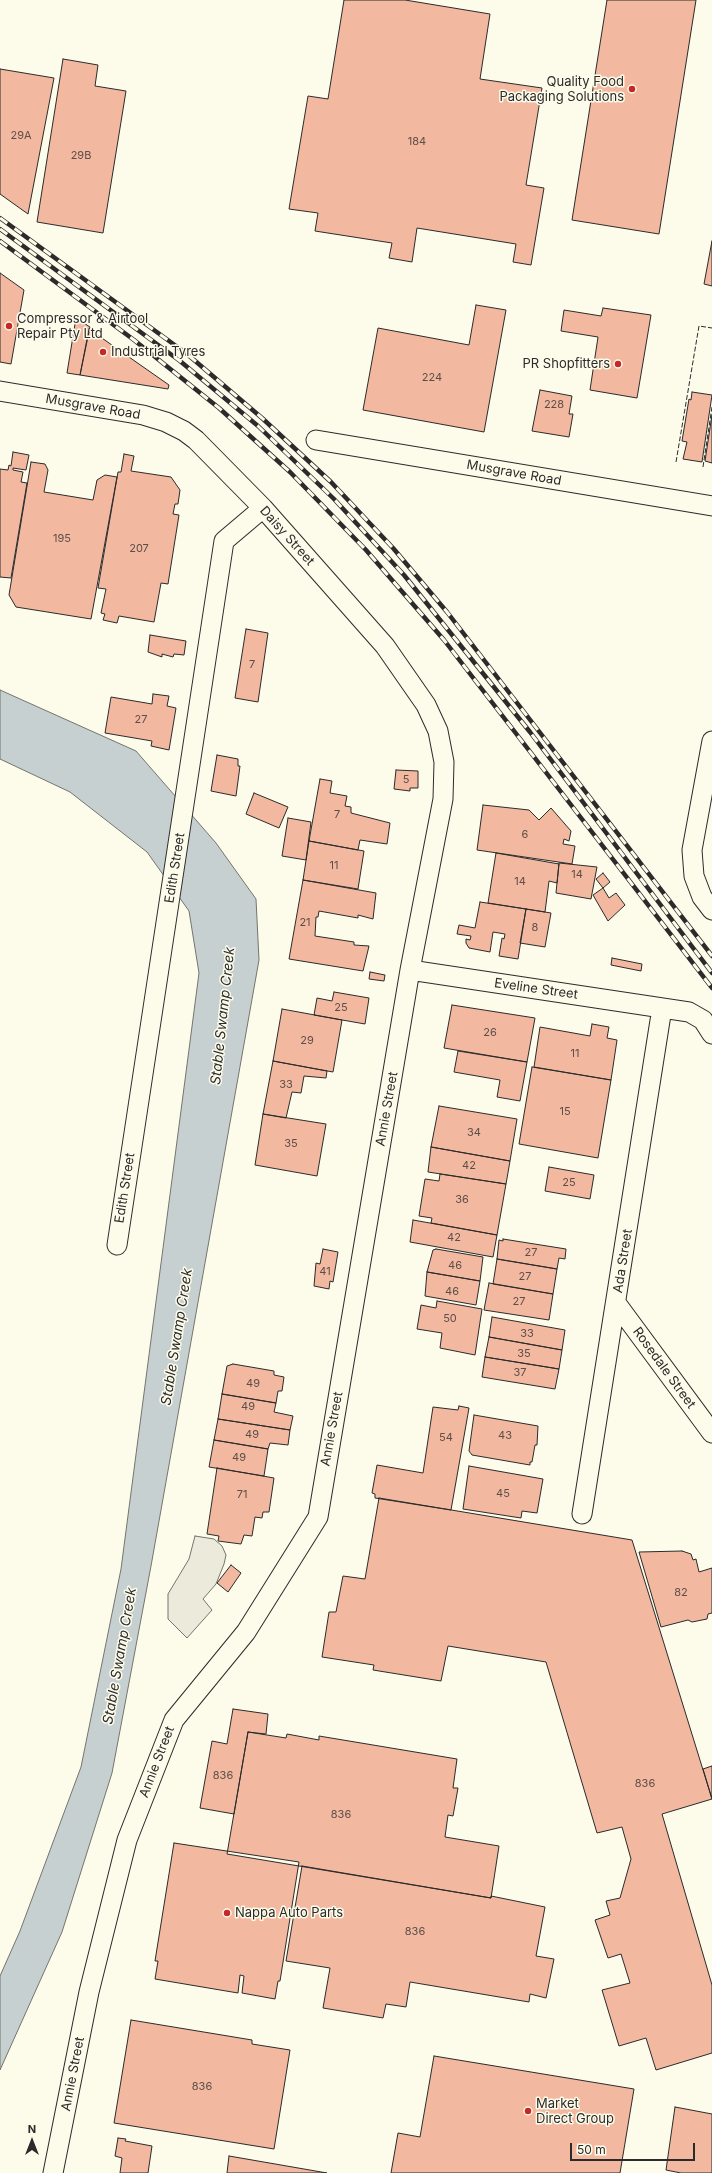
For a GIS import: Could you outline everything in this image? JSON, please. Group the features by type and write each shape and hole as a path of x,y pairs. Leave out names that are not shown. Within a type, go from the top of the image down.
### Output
{"street":[{"name":"Musgrave Road","path":"0,391 123,410 166,422 184,431"},
{"name":"Daisy Street","path":"184,431 196,440 263,508 385,646"},
{"name":"Musgrave Road","path":"316,440 712,506"},
{"name":"Edith Street","path":"117,1245 224,541 263,508"},
{"name":"Annie Street","path":"53,2173 89,1992 127,1840 174,1720 246,1632 318,1517 410,970 443,799 444,762 438,731 426,705 385,646"},
{"path":"712,741 710,761 692,850 694,876 702,897 712,910"},
{"name":"Eveline Street","path":"410,970 688,1012 703,1020 712,1034"},
{"name":"Ada Street","path":"582,1514 662,1008"},
{"name":"Rosedale Street","path":"616,1303 712,1433"}],"shaded area":[{"path":"195,1536 214,1539 222,1546 226,1555 216,1584 203,1599 212,1610 187,1638 168,1619 168,1594 189,1559"}],"water":[{"name":"Stable Swamp Creek","path":"0,690 136,751 216,843 256,899 259,960 151,1566 112,1773 62,1932 0,2070 0,1976 20,1931 81,1767 121,1569 199,973 189,911 147,852 70,792 0,759"}],"building":[{"path":"344,0 405,0 490,14 480,79 542,88 526,185 544,188 531,265 513,262 516,244 417,228 412,262 389,258 392,243 315,231 318,213 289,209 308,96 328,99"},
{"path":"607,0 696,0 659,234 572,220"},
{"path":"63,59 98,65 95,86 126,91 103,233 37,222"},
{"path":"0,69 54,78 28,214 0,194"},
{"path":"712,241 712,286 704,284"},
{"name":"Compressor & Airtool Repair Pty Ltd","path":"0,273 24,290 11,364 0,362"},
{"path":"476,305 506,310 484,432 363,410 378,328 469,345"},
{"name":"PR Shopfitters","path":"603,308 651,315 637,398 590,390 598,337 561,331 564,310 601,316"},
{"path":"76,318 90,327 80,375 67,373"},
{"name":"Industrial Tyres","path":"89,329 169,385 168,389 80,375"},
{"path":"540,390 572,396 569,414 573,414 569,437 532,431"},
{"path":"692,392 712,395 702,462 683,459 687,442 682,441 689,399 691,400"},
{"path":"712,415 712,463 705,461"},
{"path":"13,452 29,455 26,470 13,468 13,470 23,472 21,482 27,483 11,578 0,577 0,469 8,470 9,465 11,466"},
{"path":"124,454 134,456 131,471 171,477 180,490 178,504 175,504 173,514 179,515 168,584 161,583 154,622 119,616 117,623 103,620 105,614 101,613 106,589 98,588 118,472 121,472"},
{"path":"31,462 45,464 48,470 44,492 93,500 97,480 105,475 117,477 91,619 16,607 9,595"},
{"path":"246,629 268,633 258,702 235,698"},
{"path":"150,635 186,641 184,655 174,654 173,657 162,654 162,657 148,652"},
{"path":"153,694 169,696 167,706 176,708 169,750 151,746 152,741 105,733 111,697 152,704"},
{"path":"217,755 238,759 238,766 240,766 236,796 211,791"},
{"path":"396,770 418,771 418,788 410,788 410,791 394,789"},
{"path":"320,779 332,781 330,793 347,796 345,806 351,807 351,813 390,823 387,844 360,840 358,850 309,841"},
{"path":"254,793 288,807 279,828 246,814"},
{"path":"483,805 529,810 539,820 551,808 571,831 569,841 564,839 563,844 575,846 572,864 477,850"},
{"path":"288,818 311,822 306,860 282,856"},
{"path":"309,841 364,851 358,889 303,880"},
{"path":"496,853 559,864 557,883 549,881 545,912 488,903"},
{"path":"559,863 597,867 591,899 556,893"},
{"path":"603,873 610,882 603,888 596,879"},
{"path":"303,880 376,893 373,919 358,915 358,918 319,911 318,917 316,917 315,936 354,942 354,945 369,946 363,971 289,959"},
{"path":"603,888 609,898 616,893 625,905 608,921 593,895"},
{"path":"480,902 526,909 518,959 499,956 502,938 504,939 505,934 493,932 490,952 469,948 466,943 466,939 470,940 471,936 457,934 459,925 475,928"},
{"path":"526,909 551,913 545,947 520,943"},
{"path":"612,958 642,964 641,971 611,965"},
{"path":"370,972 385,975 384,981 369,979"},
{"path":"334,992 369,998 365,1024 314,1015 317,998 332,1001"},
{"path":"452,1005 535,1018 527,1062 444,1048"},
{"path":"282,1009 342,1020 333,1072 273,1061"},
{"path":"592,1024 609,1027 607,1038 617,1040 611,1080 534,1067 540,1027 590,1036"},
{"path":"458,1051 527,1062 520,1101 497,1097 500,1080 454,1072"},
{"path":"273,1061 327,1071 326,1078 304,1076 301,1093 292,1092 286,1118 263,1114"},
{"path":"532,1067 611,1080 598,1158 519,1144"},
{"path":"439,1106 517,1119 510,1161 431,1147"},
{"path":"263,1114 326,1124 317,1176 255,1165"},
{"path":"431,1147 510,1161 506,1184 428,1172"},
{"path":"549,1167 594,1175 590,1199 545,1191"},
{"path":"440,1174 506,1184 497,1235 431,1223 432,1218 419,1216 425,1179 439,1181"},
{"path":"413,1220 497,1235 493,1257 410,1242"},
{"path":"503,1239 566,1249 565,1259 559,1258 557,1269 497,1259 499,1240 503,1241"},
{"path":"323,1249 338,1252 333,1282 330,1281 329,1289 314,1286 316,1263 320,1264"},
{"path":"436,1249 483,1257 480,1281 427,1272 433,1250"},
{"path":"497,1259 557,1269 553,1294 493,1284"},
{"path":"427,1272 480,1281 476,1305 425,1296"},
{"path":"489,1283 553,1294 549,1320 484,1310"},
{"path":"437,1301 482,1309 475,1355 440,1348 442,1333 417,1329 421,1305 436,1308"},
{"path":"492,1317 565,1330 562,1350 489,1337"},
{"path":"489,1337 562,1350 559,1369 485,1357"},
{"path":"485,1357 559,1369 555,1389 482,1377"},
{"path":"233,1364 274,1371 274,1375 284,1377 282,1391 278,1391 276,1403 222,1394 227,1366"},
{"path":"222,1394 276,1403 274,1412 293,1416 290,1430 218,1419"},
{"path":"459,1406 469,1408 451,1510 375,1498 375,1494 372,1493 377,1465 423,1473 433,1407 458,1410"},
{"path":"474,1415 538,1426 537,1445 535,1445 532,1462 530,1462 530,1465 472,1455 469,1451"},
{"path":"218,1419 290,1430 288,1445 270,1443 268,1449 214,1440"},
{"path":"214,1440 268,1449 264,1476 209,1467"},
{"path":"469,1466 543,1479 537,1513 522,1511 521,1518 463,1509"},
{"path":"217,1468 274,1478 269,1512 263,1512 262,1518 255,1517 252,1536 244,1535 241,1544 218,1541 219,1536 207,1534"},
{"path":"379,1498 632,1540 712,1799 662,1814 712,1985 712,2053 656,2070 646,2038 619,2046 602,1990 630,1983 621,1954 608,1958 595,1920 610,1915 606,1901 620,1898 631,1859 622,1827 597,1833 546,1662 448,1646 441,1681 373,1670 374,1665 322,1657 329,1612 336,1612 343,1576 365,1579"},
{"path":"682,1551 691,1554 693,1560 696,1559 699,1572 712,1568 712,1613 708,1614 707,1619 692,1622 688,1620 661,1627 639,1552"},
{"path":"231,1565 241,1573 228,1592 217,1583"},
{"path":"233,1709 268,1714 266,1734 248,1732 234,1814 200,1808 212,1741 227,1744"},
{"path":"248,1732 286,1738 287,1734 319,1740 319,1736 457,1759 453,1788 458,1788 453,1816 448,1815 445,1837 499,1846 491,1898 227,1854"},
{"path":"712,1766 712,1799 703,1769"},
{"name":"Nappa Auto Parts","path":"174,1843 299,1862 280,1981 278,1981 275,1999 242,1993 244,1976 240,1975 238,1993 155,1979 158,1961 155,1961"},
{"path":"302,1866 491,1898 491,1896 545,1907 536,1956 554,1959 546,1998 530,1994 529,2002 410,1982 406,2007 386,2004 383,2018 323,2008 330,1968 286,1961"},
{"path":"131,2020 252,2040 252,2044 290,2050 274,2149 114,2123"},
{"name":"Market Direct Group","path":"434,2056 634,2089 620,2173 391,2173 398,2133 420,2137"},
{"path":"675,2107 712,2114 712,2173 681,2173 666,2170"},
{"path":"118,2138 126,2139 125,2141 152,2146 148,2173 120,2173 122,2158 115,2156"},
{"path":"229,2156 327,2173 227,2173"}],"railway":[{"path":"0,218 187,354 262,418 331,482 393,548 447,612 712,956"},
{"path":"0,229 180,361 258,426 334,499 404,575 530,732 712,973"},
{"path":"0,241 134,340 219,408 290,472 366,550 444,640 712,988"}],"fence":[{"path":"676,462 699,326 712,328"},
{"path":"703,467 712,407"}],"place":[{"name":"Quality Food Packaging Solutions","path":"632,89"},
{"name":"Compressor & Airtool Repair Pty Ltd","path":"9,326"},
{"name":"Industrial Tyres","path":"103,352"},
{"name":"PR Shopfitters","path":"618,364"},
{"name":"Nappa Auto Parts","path":"227,1913"},
{"name":"Market Direct Group","path":"528,2111"}]}
